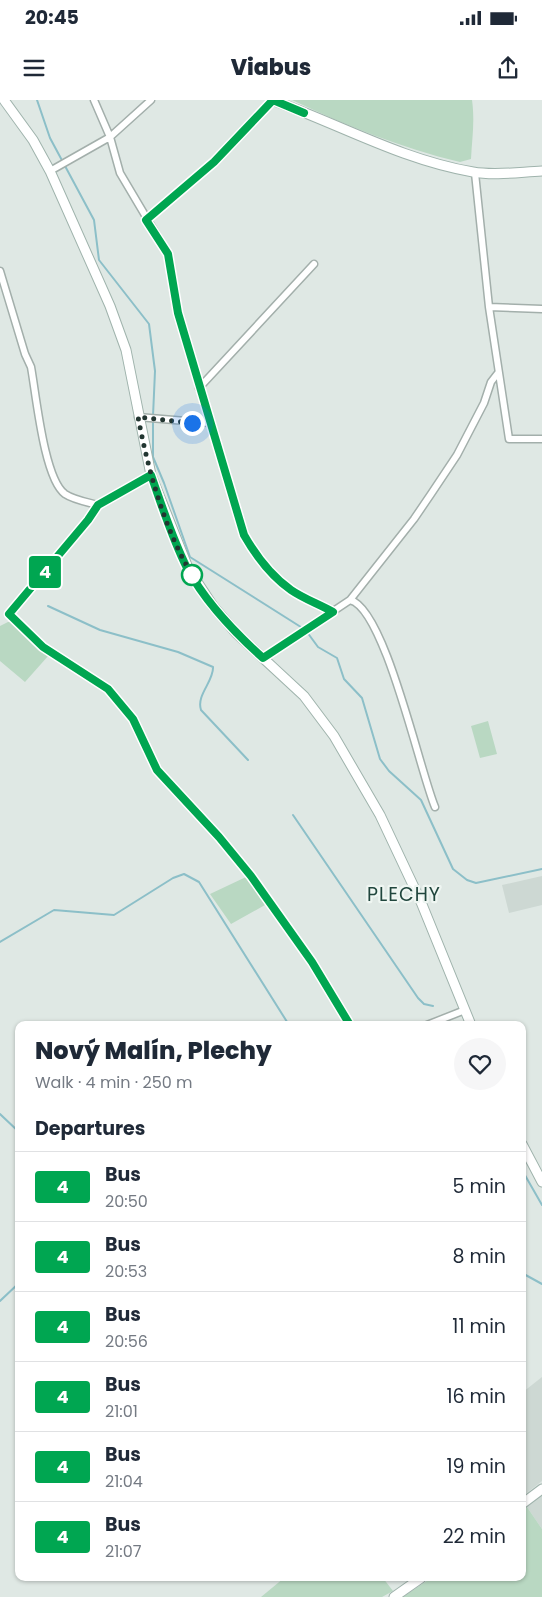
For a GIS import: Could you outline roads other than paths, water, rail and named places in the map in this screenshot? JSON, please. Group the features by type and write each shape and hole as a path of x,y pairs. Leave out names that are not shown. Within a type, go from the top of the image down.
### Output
{"main road":[{"path":"4,100 33,140 50,171 110,306 126,350 151,475 188,568 213,606 236,633 304,696 334,736 379,813 421,902 470,1021"},
{"path":"272,100 383,146 474,173 542,171"},
{"path":"526,1152 542,1182"},
{"path":"526,1501 542,1489"},
{"path":"394,1597 417,1581"}],"street":[{"path":"94,100 110,137 120,173 146,220 168,254 178,313 244,535 258,559 292,590 333,612"},
{"path":"50,171 110,137 151,100"},
{"path":"146,220 214,162 272,100"},
{"path":"474,173 488,307 509,439 542,439"},
{"path":"200,388 314,264"},
{"path":"0,270 25,354 31,367 50,470 63,493 98,505"},
{"path":"488,307 542,309"},
{"path":"263,658 350,600 414,519 446,470 498,373"},
{"path":"138,417 210,423"},
{"path":"151,475 98,505 88,520 9,614 43,647 108,689 133,719 157,770 219,837 251,876 312,962 348,1021"},
{"path":"350,600 356,602 362,608 383,648 409,721 425,785 434,808"},
{"path":"437,1021 466,1010"}],"waterway":[{"path":"37,100 50,138 94,220 99,260 149,324 155,371 153,416"},
{"path":"153,421 153,457 190,557 304,629"},
{"path":"48,606 100,630 178,652 213,667 211,678 201,699 201,710 248,760"},
{"path":"307,632 318,647 337,658 344,679 362,698 380,759 389,771 421,800 453,869 467,880 476,883 542,869"},
{"path":"293,815 418,998 424,1004 433,1006"},
{"path":"0,942 54,910 114,915 173,878 184,874 199,882 286,1021"},
{"path":"0,1114 15,1128"},
{"path":"526,1177 542,1205"},
{"path":"526,1275 542,1284"},
{"path":"0,1301 15,1287"}],"district":[{"name":"PLECHY","path":"404,894"}]}
